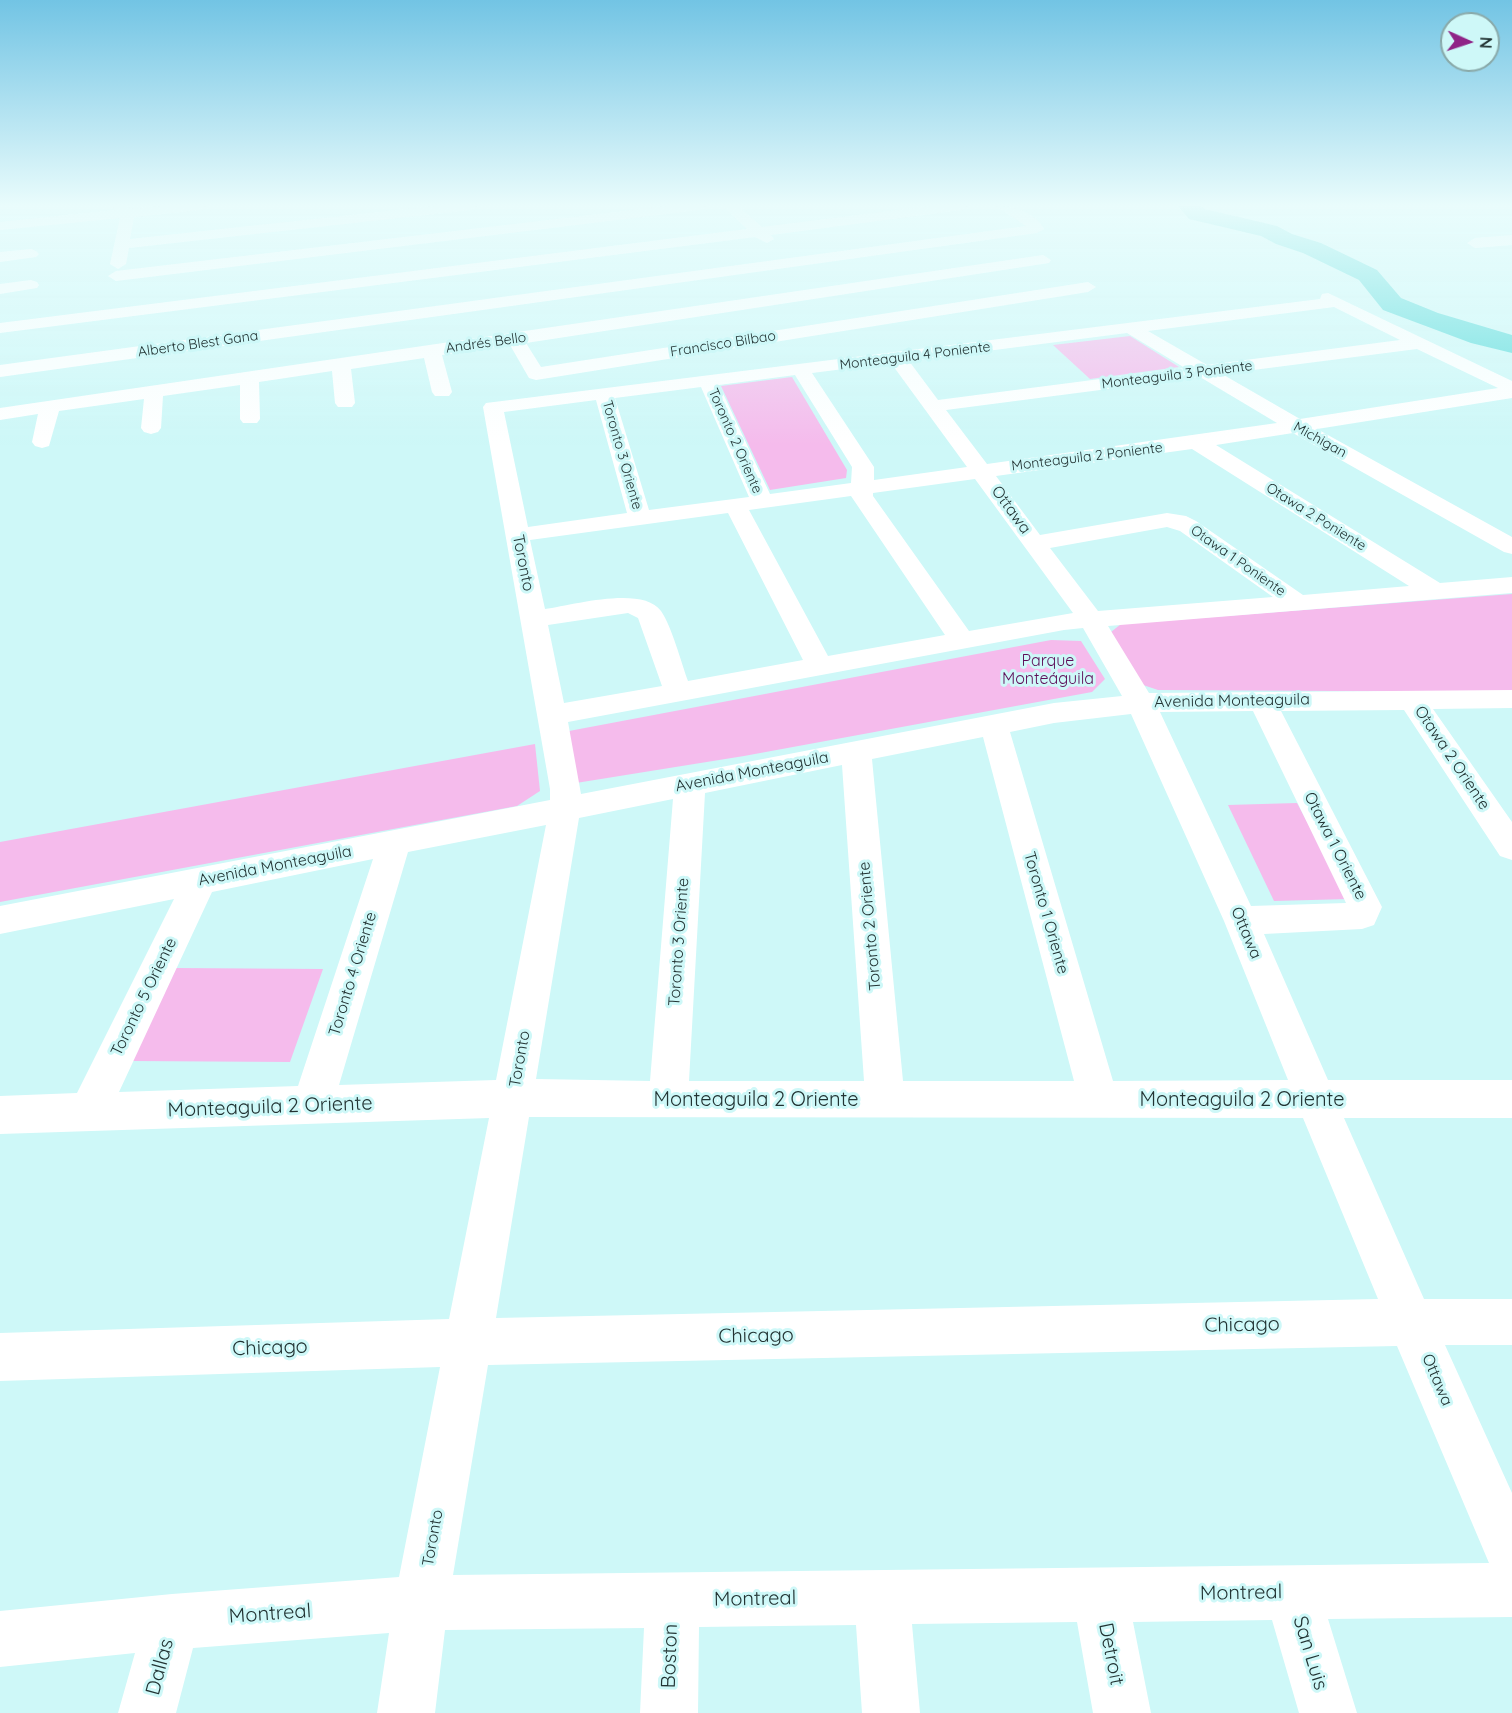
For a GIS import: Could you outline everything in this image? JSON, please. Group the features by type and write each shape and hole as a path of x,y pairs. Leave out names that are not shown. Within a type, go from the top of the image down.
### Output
{"street":[{"path":"0,289 24,286"},
{"path":"91,401 114,286"},
{"path":"0,328 108,314 265,286"},
{"path":"459,286 469,307 481,344"},
{"name":"Alberto Blest Gana","path":"0,371 624,286"},
{"path":"814,286 855,323"},
{"name":"Andrés Bello","path":"0,414 868,286"},
{"name":"Francisco Bilbao","path":"515,339 536,374 1088,288 1085,286"},
{"name":"Monteaguila 4 Poniente","path":"493,407 897,358 1332,300 1420,343"},
{"name":"Michigan","path":"1131,328 1296,426 1512,547"},
{"path":"1420,343 1512,390"},
{"name":"Monteaguila 3 Poniente","path":"934,406 1420,343"},
{"path":"432,351 442,392"},
{"name":"Ottawa","path":"897,358 1091,620 1142,703 1241,921 1366,1220 1512,1554"},
{"path":"341,364 345,403"},
{"path":"801,370 862,467 864,475 861,487 862,496 962,640"},
{"path":"249,378 250,419"},
{"name":"Toronto 2 Oriente","path":"708,381 762,501"},
{"name":"Monteaguila 2 Poniente","path":"518,535 1196,442 1512,390"},
{"path":"152,429 154,392"},
{"name":"Toronto 3 Oriente","path":"604,393 640,518"},
{"path":"42,442 50,407"},
{"name":"Toronto","path":"406,1713 421,1603 566,808 566,789 493,407"},
{"name":"Otawa 2 Poniente","path":"1196,442 1436,592"},
{"name":"Toronto 2 Oriente","path":"735,504 820,666"},
{"name":"Otawa 1 Poniente","path":"1036,543 1167,520 1178,521 1298,603"},
{"path":"552,716 1065,621 1512,585"},
{"path":"534,619 628,605 641,606 650,614 678,692"},
{"name":"Otawa 2 Oriente","path":"1412,699 1512,847"},
{"name":"Avenida Monteaguila","path":"0,920 1054,713 1142,703 1512,699"},
{"name":"Otawa 1 Oriente","path":"1241,921 1352,917 1362,915 1365,907 1262,701"},
{"name":"Toronto 1 Oriente","path":"994,725 1099,1100"},
{"name":"Toronto 2 Oriente","path":"856,752 885,1100"},
{"name":"Toronto 3 Oriente","path":"668,1100 690,784"},
{"name":"Toronto 4 Oriente","path":"312,1106 395,843"},
{"name":"Toronto 5 Oriente","path":"88,1113 200,881"},
{"name":"Monteaguila 2 Oriente","path":"0,1115 513,1098 668,1100 1512,1099"},
{"name":"Chicago","path":"0,1357 469,1342 1412,1322 1512,1322"},
{"name":"Montreal","path":"0,1639 172,1622 421,1603 1512,1590"},
{"name":"San Luis","path":"1292,1593 1328,1713"},
{"name":"Detroit","path":"1100,1594 1122,1713"},
{"path":"882,1597 891,1713"},
{"name":"Boston","path":"669,1713 672,1600"},
{"name":"Dallas","path":"147,1713 172,1622"}],"green space":[{"path":"1130,336 1179,367 1090,379 1053,345"},
{"path":"792,377 847,470 846,478 770,490 721,386"},
{"name":"Parque Monteáguila","path":"1512,594 1512,692 1158,690 1140,684 1111,632 1121,624"},
{"name":"Parque Monteáguila","path":"1051,640 1081,641 1105,679 1092,692 744,756 576,783 569,731"},
{"path":"535,744 540,791 517,806 0,902 0,842"},
{"path":"1297,803 1349,899 1274,901 1228,805"},
{"path":"176,968 323,969 290,1062 132,1061"}],"waterway":[{"path":"1377,286 1392,304 1481,337 1512,344"}]}
